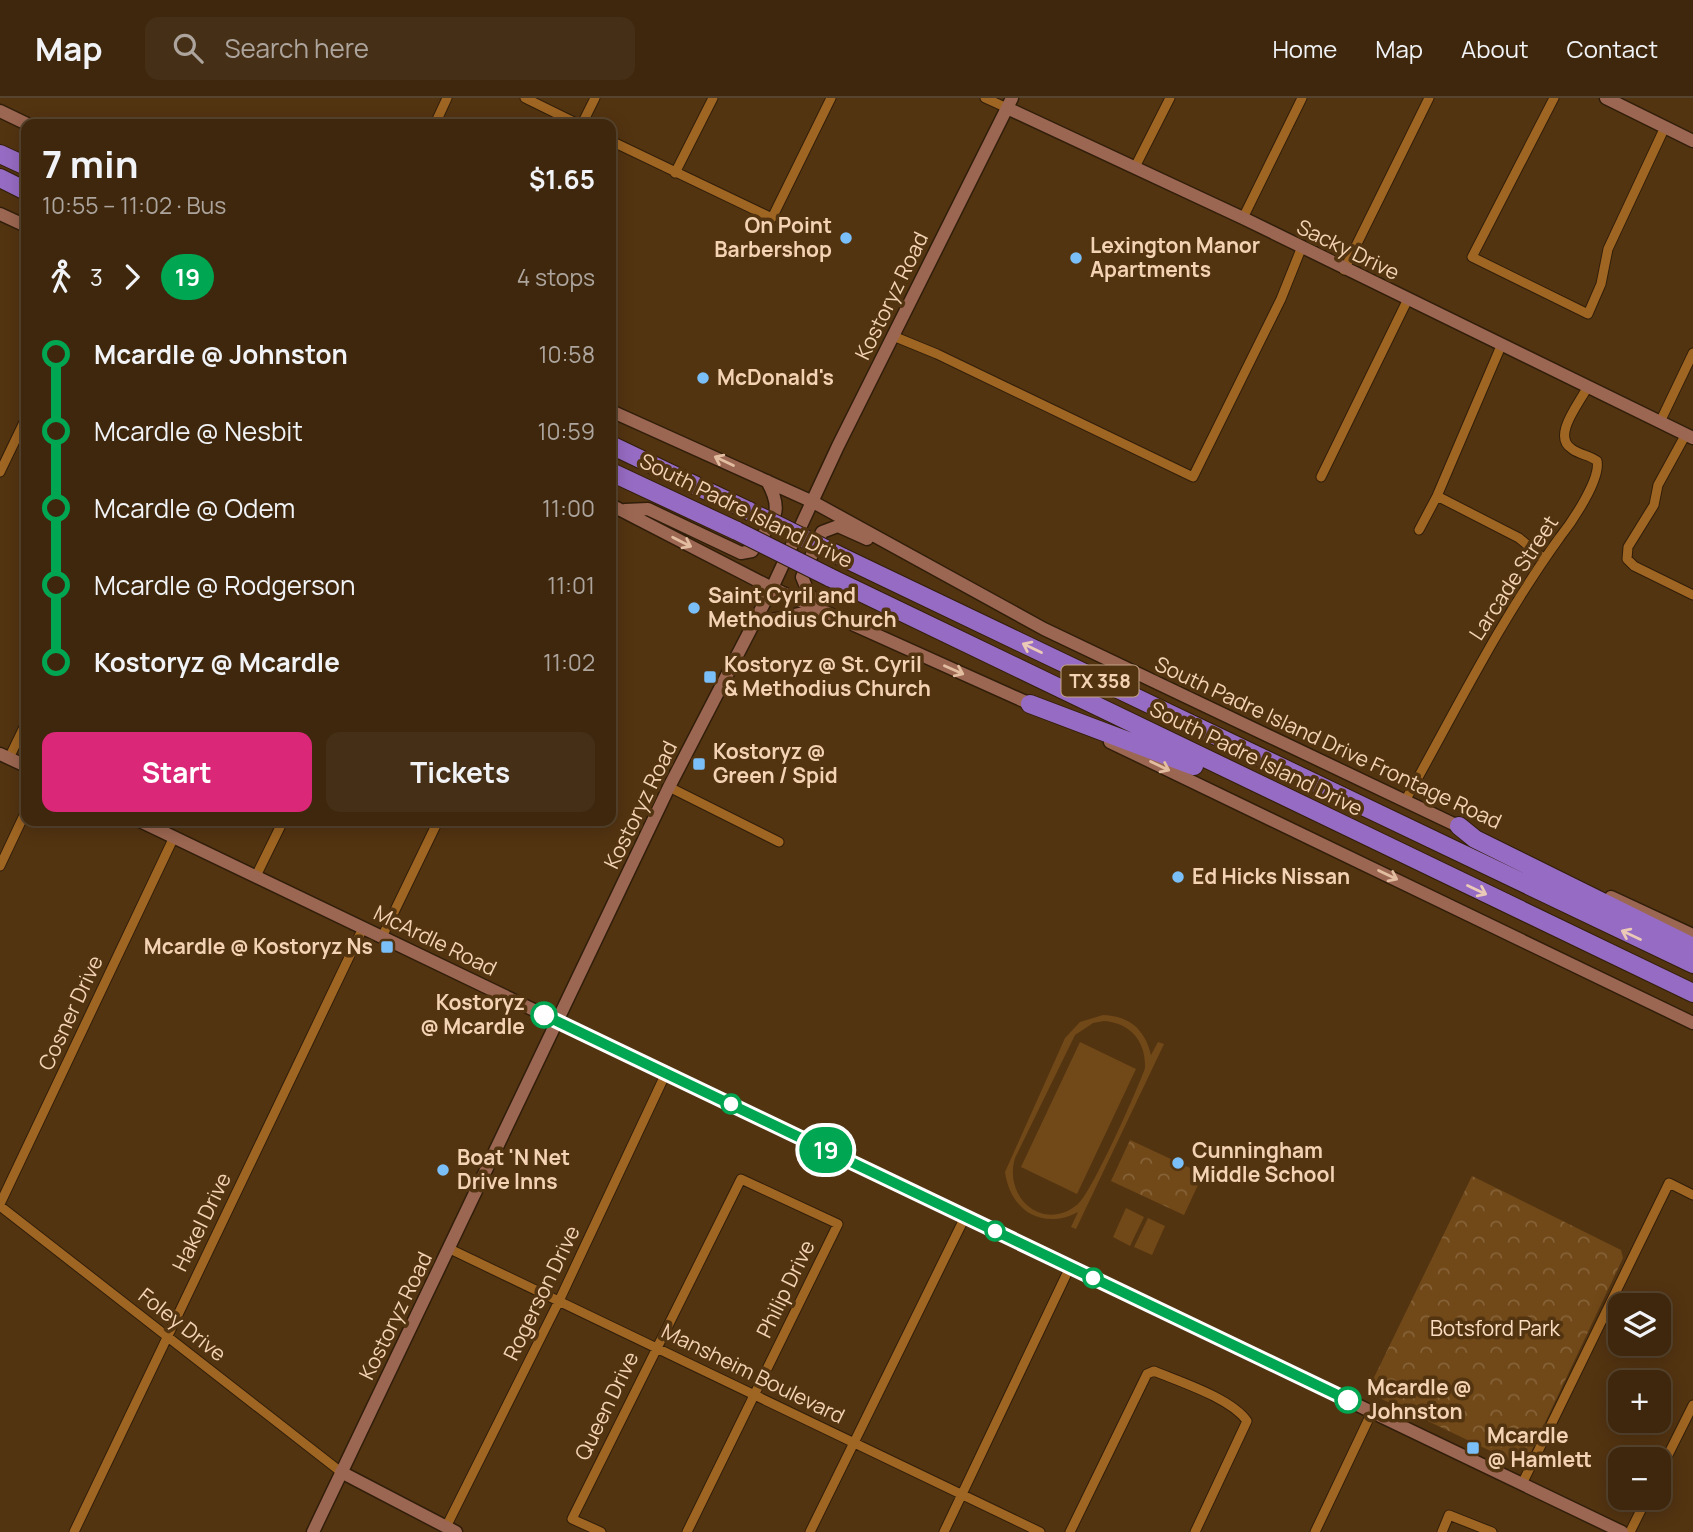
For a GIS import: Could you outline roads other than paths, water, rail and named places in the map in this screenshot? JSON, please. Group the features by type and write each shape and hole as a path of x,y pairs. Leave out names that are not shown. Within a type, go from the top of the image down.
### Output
{"highway":[{"path":"0,153 21,164"},
{"path":"0,178 21,188"},
{"name":"South Padre Island Drive","path":"616,447 1693,964"},
{"name":"South Padre Island Drive","path":"616,474 1693,993"},
{"path":"1031,704 1146,747 1371,840"},
{"path":"1459,826 1475,839 1693,947"}],"main road":[{"path":"1606,98 1622,102 1693,141"},
{"name":"Sacky Drive","path":"1009,103 1301,249 1689,436"},
{"name":"Kostoryz Road","path":"313,1532 670,787 772,588 1009,103"},
{"path":"0,111 21,121"},
{"path":"0,214 21,224"},
{"name":"South Padre Island Drive Frontage Road","path":"616,413 813,502 1044,629 1693,935"},
{"path":"616,508 648,509 741,553 752,551 776,514 778,500 767,481"},
{"path":"616,508 772,588 1031,704 1693,1023"},
{"path":"824,611 809,594 802,577 822,531 838,526 948,574"},
{"path":"754,624 810,609 824,611"},
{"path":"4,756 21,764"},
{"name":"McArdle Road","path":"151,826 1622,1532"},
{"path":"341,1472 451,1530"}],"street":[{"path":"437,119 447,98"},
{"path":"525,98 569,119"},
{"path":"583,119 595,98"},
{"path":"675,173 713,98"},
{"path":"616,144 772,218 831,98"},
{"name":"Sacky Drive","path":"985,98 1009,103"},
{"path":"1135,167 1170,98"},
{"path":"1243,218 1302,98"},
{"path":"1344,270 1429,98"},
{"path":"1554,98 1472,257 1588,314 1601,284 1608,249 1665,127"},
{"path":"893,336 1193,477 1281,299 1301,249"},
{"path":"1321,477 1407,300"},
{"path":"1419,530 1437,496 1501,346"},
{"path":"1660,422 1693,353"},
{"name":"Larcade Street","path":"1405,801 1499,630 1544,559 1566,530 1599,468 1597,461 1571,448 1563,438 1588,386"},
{"path":"0,471 21,428"},
{"path":"1689,436 1658,485 1654,505 1628,547 1627,559 1634,566 1693,595"},
{"path":"1437,496 1519,538 1544,559"},
{"path":"4,756 21,730"},
{"path":"670,787 779,842"},
{"path":"0,866 21,822"},
{"path":"256,876 281,826"},
{"path":"382,937 436,826"},
{"name":"Cosner Drive","path":"0,1205 174,837"},
{"name":"Hakel Drive","path":"74,1532 363,928"},
{"name":"Rogerson Drive","path":"451,1530 666,1073"},
{"name":"Queen Drive","path":"601,1532 572,1519 741,1179 789,1201"},
{"path":"1522,1484 1669,1183 1693,1195"},
{"name":"Philip Drive","path":"687,1532 838,1224 789,1201"},
{"name":"Foley Drive","path":"0,1205 341,1472"},
{"path":"810,1532 965,1217"},
{"name":"Mansheim Boulevard","path":"450,1249 1040,1532"},
{"path":"944,1532 1070,1267"},
{"path":"1069,1532 1147,1374 1154,1371 1210,1395 1242,1413 1247,1421 1195,1532"},
{"path":"1671,1449 1693,1405"},
{"path":"1315,1532 1372,1412"},
{"path":"1630,1532 1641,1510"},
{"path":"1441,1532 1449,1515 1492,1532"}],"place":[{"name":"On Point Barbershop","path":"846,238"},
{"name":"Lexington Manor Apartments","path":"1076,258"},
{"name":"McDonald's","path":"703,378"},
{"name":"Saint Cyril and Methodius Church","path":"694,608"},
{"name":"Kostoryz @ St. Cyril & Methodius Church","path":"710,677"},
{"name":"Kostoryz @ Green / Spid","path":"699,764"},
{"name":"Ed Hicks Nissan","path":"1178,877"},
{"name":"Mcardle @ Kostoryz Ns","path":"387,947"},
{"name":"Kostoryz @ Mcardle","path":"544,1015"},
{"name":"Cunningham Middle School","path":"1178,1163"},
{"name":"Boat 'N Net Drive Inns","path":"443,1170"},
{"name":"Mcardle @ Johnston","path":"1348,1400"},
{"name":"Mcardle @ Hamlett","path":"1473,1448"}],"park label":[{"name":"Botsford Park","path":"1495,1329"}]}
